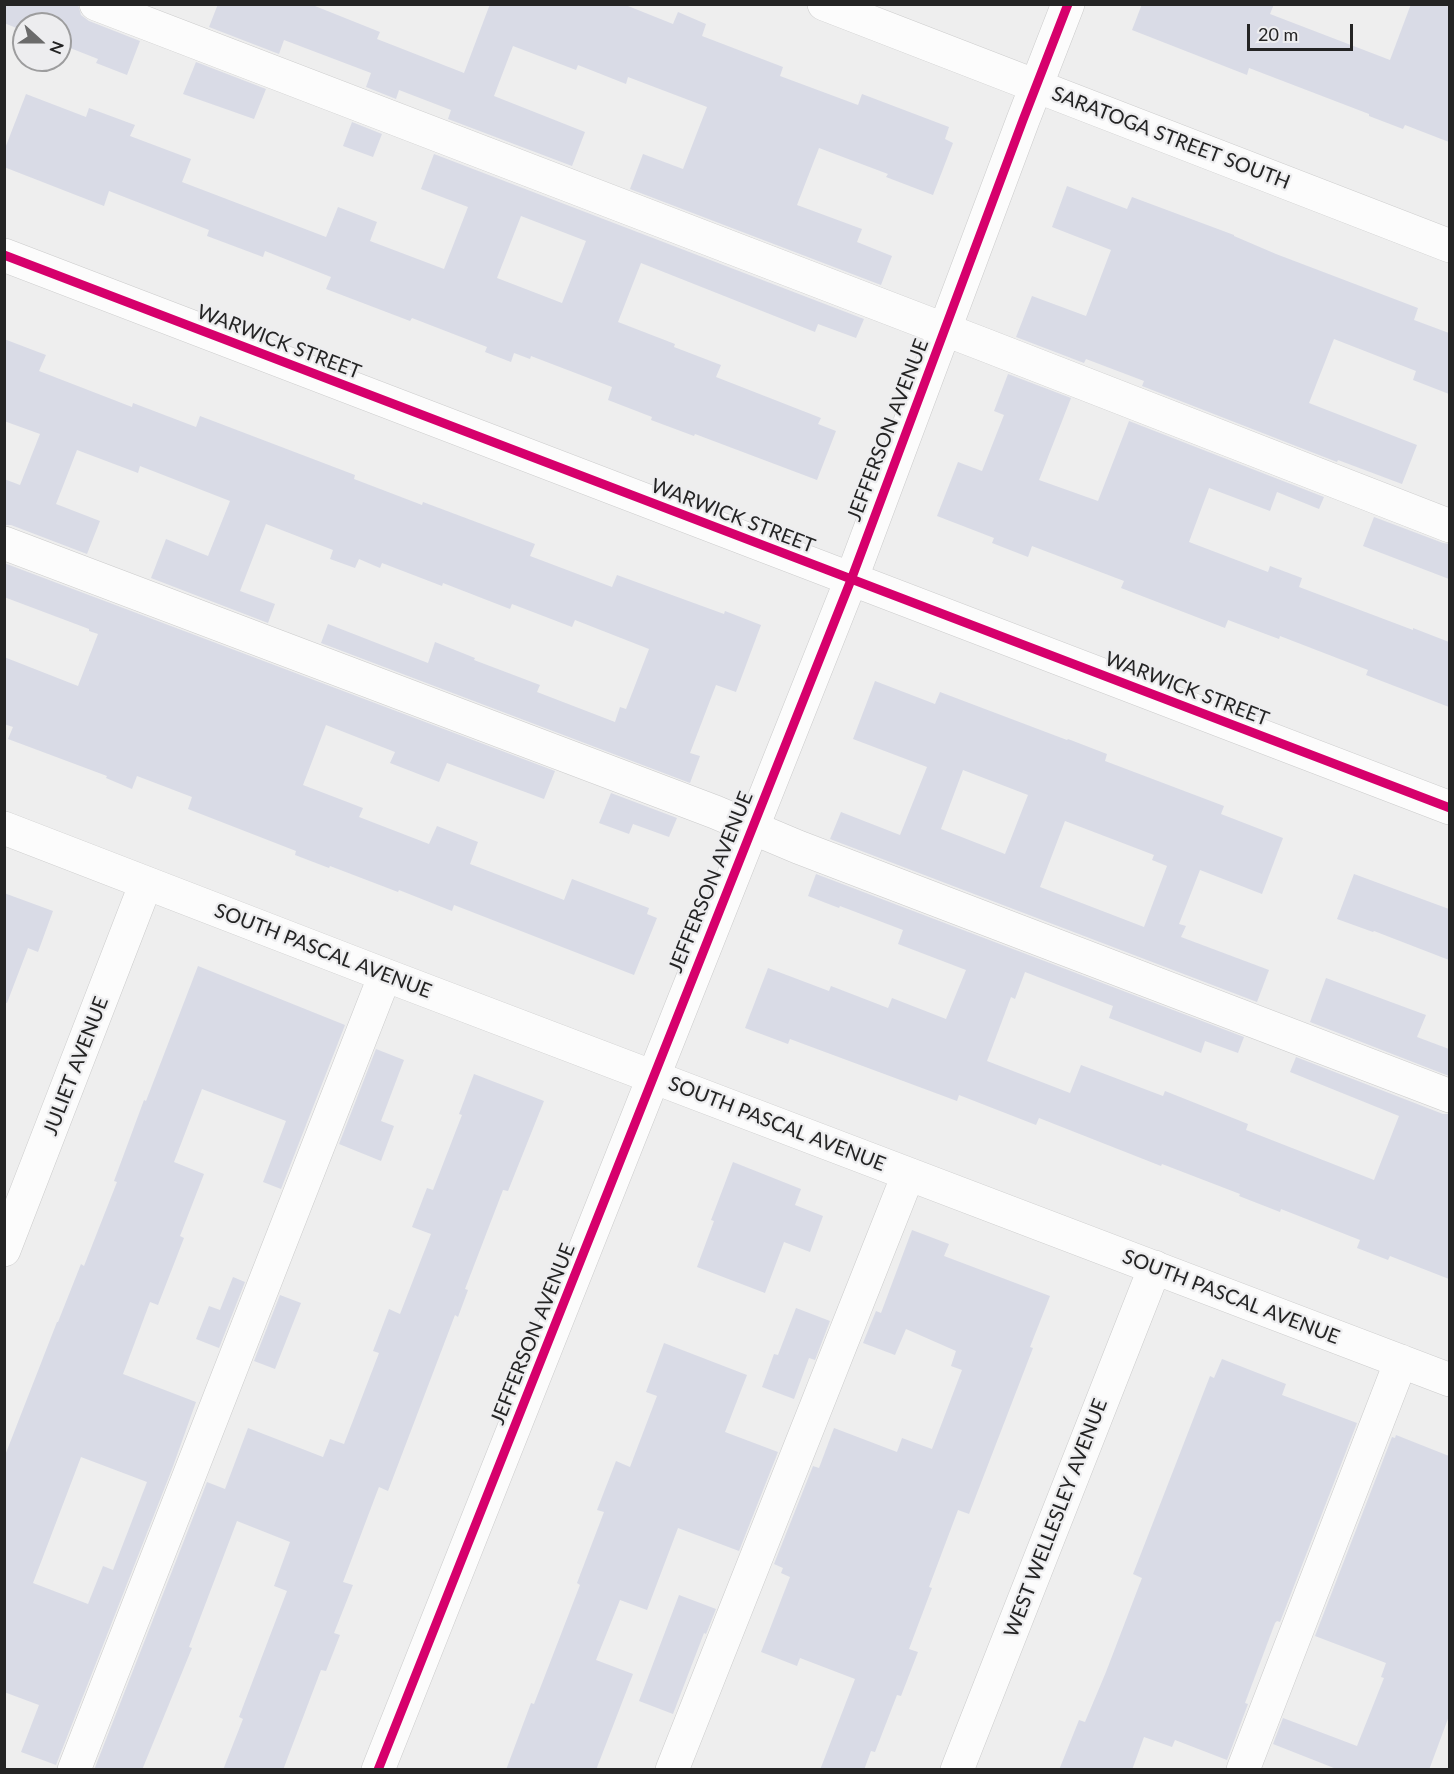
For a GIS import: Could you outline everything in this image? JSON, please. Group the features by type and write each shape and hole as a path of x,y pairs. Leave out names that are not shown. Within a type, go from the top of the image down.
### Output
{"street":[{"path":"96,4 1449,526"},
{"name":"SARATOGA STREET SOUTH","path":"824,4 1449,246"},
{"name":"JEFFERSON AVENUE","path":"378,1770 851,580 1068,4"},
{"name":"WARWICK STREET","path":"4,255 1449,808"},
{"path":"4,543 753,827 798,847 1449,1096"},
{"name":"SOUTH PASCAL AVENUE","path":"4,828 1449,1380"},
{"name":"JULIET AVENUE","path":"4,1250 146,883"},
{"path":"74,1770 385,975"},
{"path":"672,1770 908,1175"},
{"name":"WEST WELLESLEY AVENUE","path":"957,1770 1155,1267"},
{"path":"1243,1770 1401,1361"}],"building":[{"path":"4,4 78,4 81,15 89,21 140,41 127,75 96,63 98,59 72,49 72,12 12,12 12,26 4,23"},
{"path":"218,4 310,4 380,32 377,39 464,73 490,4 623,4 673,24 678,12 706,24 702,36 783,67 780,76 858,105 862,94 949,127 945,139 953,143 933,195 886,177 888,174 819,148 797,205 862,229 857,242 892,256 881,285 630,189 643,154 683,169 707,107 628,77 626,84 578,65 576,70 513,46 494,96 585,132 572,166 448,119 451,110 399,90 396,99 366,87 371,73 284,40 279,54 209,27"},
{"path":"1142,4 1274,4 1270,14 1390,60 1411,4 1449,4 1449,142 1405,125 1403,129 1249,68 1247,75 1132,30"},
{"path":"196,62 266,89 254,119 183,94"},
{"path":"26,94 86,117 89,108 135,125 130,136 191,159 182,182 326,237 338,207 377,222 370,241 444,269 468,207 421,189 434,154 864,319 856,338 818,324 815,332 641,263 618,322 721,365 716,377 821,418 818,424 836,431 817,480 651,420 652,417 608,400 612,387 531,356 530,359 514,353 511,362 485,352 487,347 412,318 410,321 326,289 331,277 265,251 263,257 207,236 209,230 109,191 104,206 4,167 4,151","holes":["521,216 586,241 562,303 497,278"]},
{"path":"352,122 382,134 373,157 343,146"},
{"path":"1067,186 1127,209 1132,197 1234,235 1276,254 1418,308 1414,320 1449,333 1449,394 1413,380 1416,371 1334,339 1309,403 1417,445 1402,484 1338,460 1337,462 1142,386 1144,381 1086,359 1084,363 1016,337 1032,296 1086,316 1111,250 1052,227"},
{"path":"4,339 46,355 39,371 132,407 133,403 196,427 200,416 355,475 354,479 422,505 423,502 535,544 530,556 612,587 617,575 761,625 736,692 716,685 690,753 700,756 690,783 321,643 328,624 428,663 435,642 475,658 474,660 540,685 537,692 615,722 620,707 626,709 649,649 575,620 572,627 512,604 510,609 443,583 442,586 382,563 380,568 359,559 355,568 330,559 333,550 266,524 240,591 275,604 268,623 151,578 166,539 208,556 230,501 140,466 138,473 77,450 56,504 100,521 87,554 11,525 4,525 4,479 20,485 40,434 4,421"},
{"path":"1008,374 1071,398 1039,480 1098,501 1129,421 1324,497 1319,509 1277,492 1270,511 1209,488 1189,542 1268,572 1270,566 1302,578 1299,587 1449,642 1449,707 1366,675 1368,670 1280,636 1279,639 1228,620 1225,628 1121,588 1124,581 1032,546 1028,557 992,543 994,538 937,516 958,462 982,471 1004,415 994,411"},
{"path":"1374,517 1449,544 1449,579 1363,546"},
{"path":"4,563 555,771 544,799 447,763 439,782 390,763 395,752 326,725 303,785 363,808 359,817 429,844 437,826 478,842 470,864 564,900 572,879 649,908 647,914 657,918 634,975 454,905 452,911 399,890 398,892 295,855 296,851 188,809 192,797 137,776 132,789 106,778 107,776 8,739 13,727 4,724 4,657 78,686 98,634 4,597"},
{"path":"875,681 935,704 940,692 1107,754 1105,761 1224,806 1221,814 1283,838 1262,894 1200,870 1179,924 1186,926 1181,937 1269,970 1257,1002 830,839 841,812 900,835 927,767 853,739","holes":["963,770 1028,795 1005,854 941,829","1065,821 1154,855 1152,860 1167,866 1144,927 1040,887"]},
{"path":"611,793 677,818 669,837 633,824 629,834 599,823"},
{"path":"816,874 1244,1037 1238,1053 1205,1041 1201,1053 1109,1018 1113,1006 1025,972 1015,999 1011,997 987,1061 1070,1093 1081,1065 1163,1096 1165,1091 1248,1124 1246,1130 1374,1180 1399,1116 1290,1072 1296,1057 1443,1114 1449,1114 1449,1279 1390,1256 1388,1260 1357,1248 1360,1240 1281,1209 1280,1212 1239,1196 1240,1194 1039,1118 1036,1125 959,1095 957,1101 790,1039 788,1044 745,1028 768,968 829,991 831,986 888,1008 892,998 946,1019 966,970 898,944 903,930 808,896"},
{"path":"1354,874 1449,909 1449,960 1337,919"},
{"path":"4,893 53,911 38,952 28,948 7,1003 4,1002"},
{"path":"198,966 345,1025 281,1189 263,1182 286,1121 202,1089 174,1162 204,1174 180,1236 184,1238 158,1305 150,1302 123,1374 196,1402 56,1765 21,1752 39,1705 4,1692 4,1458 81,1264 84,1266 117,1182 114,1181 144,1100 146,1101","holes":["81,1457 147,1482 113,1570 103,1566 88,1604 33,1583"]},
{"path":"1326,978 1426,1015 1417,1037 1449,1049 1449,1076 1310,1022"},
{"path":"376,1049 404,1060 381,1121 394,1126 381,1161 339,1144"},
{"path":"474,1074 544,1101 508,1191 503,1190 465,1289 468,1290 458,1317 455,1315 388,1491 379,1487 377,1492 343,1582 353,1585 334,1633 340,1635 326,1671 321,1670 283,1770 223,1770 243,1719 239,1717 287,1591 274,1586 290,1542 237,1521 189,1647 192,1648 142,1770 94,1770 207,1482 225,1489 248,1428 323,1457 330,1439 344,1444 379,1353 373,1351 389,1309 400,1314 431,1234 412,1227 427,1188 433,1190 462,1115 459,1114"},
{"path":"733,1162 801,1189 795,1205 823,1216 810,1252 784,1242 765,1293 697,1267 714,1221 711,1220"},
{"path":"912,1230 949,1244 944,1256 1050,1296 1030,1347 1033,1348 969,1514 958,1510 909,1649 918,1652 901,1696 897,1695 875,1752 871,1751 864,1770 820,1770 855,1679 800,1658 797,1666 761,1652 790,1577 781,1573 783,1568 774,1564 813,1466 819,1468 834,1428 897,1452 902,1438 932,1449 962,1370 951,1366 956,1351 906,1329 895,1355 863,1343 876,1311 881,1313"},
{"path":"233,1277 245,1282 219,1348 196,1339 209,1306 220,1310"},
{"path":"280,1295 301,1303 275,1369 254,1361"},
{"path":"796,1308 830,1321 815,1360 809,1358 794,1399 762,1387 774,1354 778,1355"},
{"path":"664,1343 747,1375 725,1432 778,1452 739,1551 678,1528 647,1610 620,1600 596,1660 633,1674 596,1770 506,1770 580,1585 577,1583 604,1512 597,1510 616,1461 630,1467 657,1396 646,1392"},
{"path":"1222,1359 1286,1384 1282,1395 1357,1423 1280,1622 1275,1623 1245,1703 1248,1704 1227,1760 1175,1740 1172,1747 1144,1737 1132,1770 1059,1770 1079,1720 1085,1722 1106,1672 1142,1578 1133,1574 1210,1376 1214,1378"},
{"path":"1396,1435 1449,1456 1449,1716 1429,1770 1339,1770 1273,1744 1283,1718 1357,1746 1384,1678 1381,1677 1386,1663 1315,1636 1392,1437 1395,1438"},
{"path":"679,1595 716,1609 706,1634 704,1633 673,1714 639,1701"}],"cycle path":[{"path":"378,1770 851,580 1068,4"},
{"path":"4,255 1450,808"}]}
